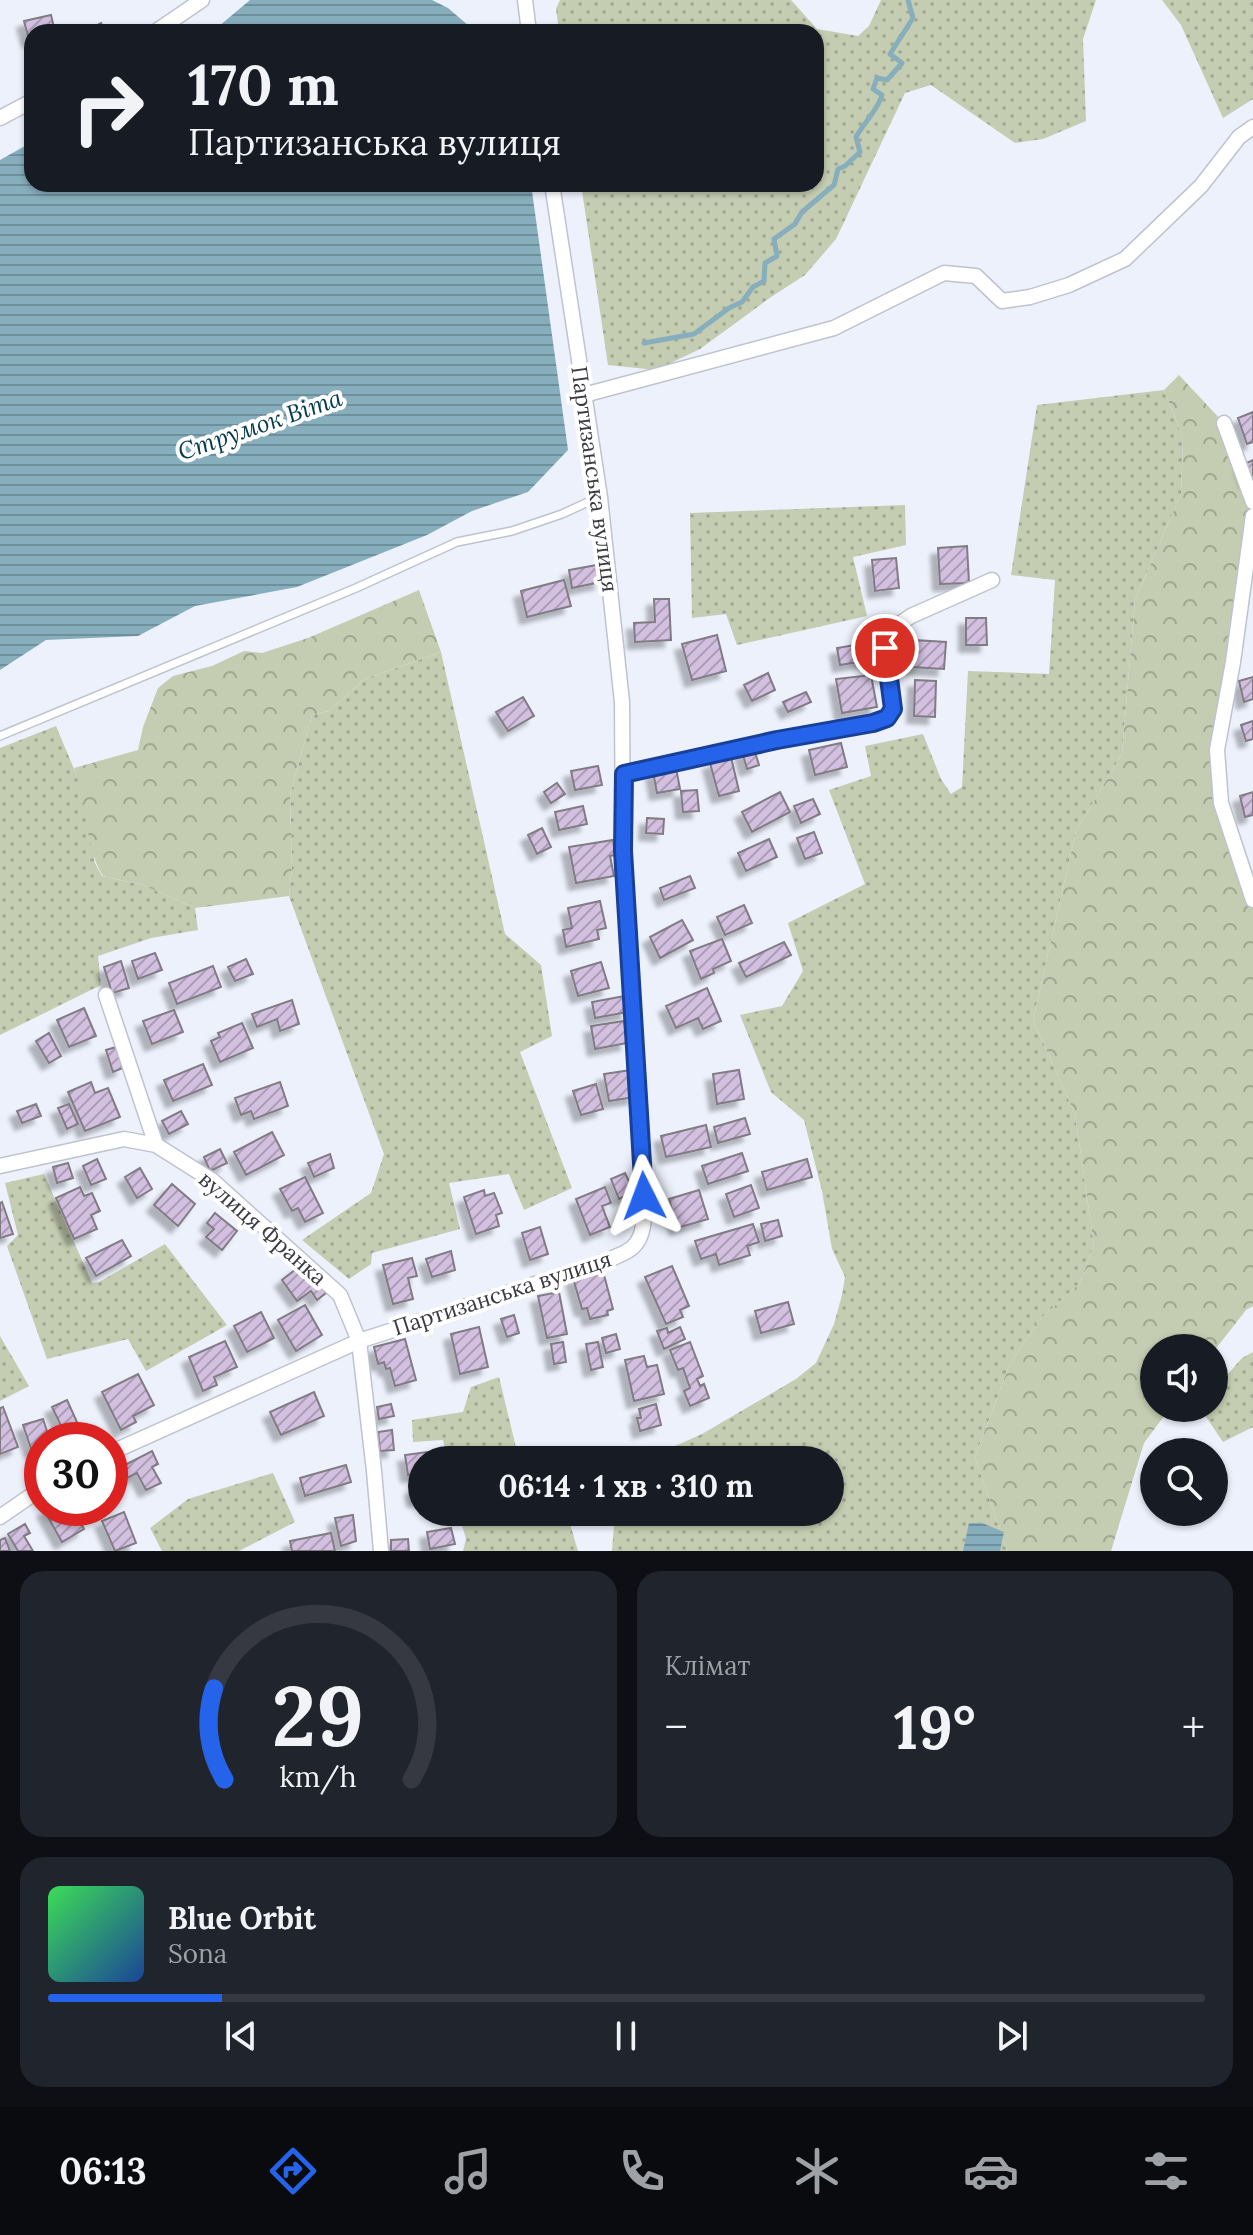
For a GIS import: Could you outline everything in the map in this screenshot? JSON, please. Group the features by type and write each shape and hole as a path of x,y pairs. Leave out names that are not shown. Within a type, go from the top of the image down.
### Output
{"street":[{"path":"167,24 202,0"},
{"path":"525,0 528,24"},
{"path":"0,118 24,105"},
{"path":"584,395 834,328 944,273 976,276 1002,301 1030,297 1069,285 1125,259 1201,186 1239,137 1253,127"},
{"name":"Партизанська вулиця","path":"128,1445 359,1341 609,1260 632,1248 640,1235 644,1196 623,851 622,702 600,497 553,192"},
{"path":"1224,423 1253,502"},
{"path":"1253,516 1233,662 1217,750 1221,803 1253,900"},
{"path":"624,774 887,718 893,709 885,648 889,631 911,616 992,580"},
{"path":"106,995 156,1145"},
{"name":"вулиця Франка","path":"0,1166 124,1139 156,1145 213,1181 340,1295 359,1341 381,1551"},
{"path":"0,1517 24,1500"}],"lane":[{"path":"0,736 356,588 457,542 512,531 600,497"}],"green space":[{"path":"560,0 791,0 813,24 558,24 556,9"},
{"path":"881,0 1096,0 1083,39 1086,121 1043,139 1015,143 931,85 905,93 836,239 805,275 700,349 656,370 608,365 582,192 824,192 824,30 858,36 869,26"},
{"path":"1162,0 1253,0 1253,99 1223,118 1181,25"},
{"path":"1179,375 1224,423 1253,502 1217,750 1221,803 1253,900 1253,1306 1246,1310 1227,1334 1140,1334 1140,1422 1160,1422 1148,1438 1140,1438 1140,1456 1111,1551 1007,1551 975,1457 1009,1366 1038,1321 1080,1283 1094,1245 1075,1114 1033,1020 1076,831 1122,754 1135,600 1181,494 1183,437 1164,390"},
{"path":"1164,390 1183,437 1181,494 1135,600 1122,754 1076,831 1033,1020 1075,1114 1094,1245 1080,1283 1038,1321 1009,1366 975,1457 1007,1551 612,1551 614,1526 844,1526 844,1446 675,1446 702,1434 796,1379 816,1363 834,1324 845,1277 832,1249 822,1191 804,1120 771,1092 740,1015 782,1006 803,971 788,923 865,884 829,790 871,776 865,746 923,734 941,779 951,794 962,787 968,671 1049,674 1055,580 1011,575 1037,405"},
{"path":"905,505 906,545 853,557 867,616 737,645 726,614 692,618 690,513"},
{"path":"419,590 441,652 365,679 329,711 312,715 290,795 292,867 289,896 195,908 143,885 103,876 92,851 74,768 138,750 158,688 173,676 212,666 244,651 262,653 308,638"},
{"path":"441,652 505,934 541,965 552,1036 520,1052 572,1188 524,1210 509,1174 449,1183 460,1229 372,1253 371,1264 349,1279 302,1240 371,1193 384,1154 289,896 292,867 290,795 312,715 329,711 365,679"},
{"path":"56,726 82,788 95,863 102,876 143,885 195,908 198,930 151,938 98,956 101,985 0,1035 0,748"},
{"path":"44,1174 92,1283 99,1282 165,1244 227,1325 146,1371 128,1339 47,1359 7,1246 18,1235 5,1183"},
{"path":"0,1336 29,1386 0,1401"},
{"path":"1253,1352 1253,1427 1228,1440 1220,1438 1209,1422 1228,1422 1228,1374 1242,1358"},
{"path":"499,1377 516,1446 444,1446 443,1440 413,1442 412,1420 463,1412 471,1387"},
{"path":"273,1473 295,1522 239,1551 162,1551 150,1528 188,1499"},
{"path":"462,1526 571,1526 578,1551 463,1551 466,1539"}],"water":[{"path":"250,0 432,0 448,8 467,24 222,24"},
{"path":"24,146 24,192 532,192 568,450 528,492 472,511 427,535 297,587 195,606 138,636 46,640 0,670 0,160"},
{"path":"969,1523 982,1523 1004,1532 1000,1551 963,1551"}],"building":[{"path":"51,15 53,24 25,24 24,21"},
{"path":"1253,412 1253,442 1247,444 1238,418"},
{"path":"1253,460 1253,479 1248,481 1242,465"},
{"path":"967,546 969,583 940,584 938,548"},
{"path":"896,558 899,588 875,591 872,560"},
{"path":"597,565 601,582 572,588 569,570"},
{"path":"564,580 571,606 527,617 521,591"},
{"path":"654,599 669,599 671,640 635,642 634,623 655,622"},
{"path":"966,618 986,618 987,645 966,645"},
{"path":"717,635 726,671 692,680 682,644"},
{"path":"914,640 946,642 944,669 912,667"},
{"path":"873,642 876,659 840,665 837,648"},
{"path":"768,673 775,690 752,701 744,685"},
{"path":"871,675 877,707 842,713 836,679"},
{"path":"1253,677 1253,699 1244,702 1239,681"},
{"path":"915,680 936,681 935,717 914,716"},
{"path":"806,692 811,702 788,712 783,702"},
{"path":"523,697 534,716 508,731 496,712"},
{"path":"1253,721 1253,739 1246,741 1241,725"},
{"path":"841,743 847,767 815,775 809,750"},
{"path":"754,749 759,765 747,769 742,752"},
{"path":"731,757 739,791 719,796 710,763"},
{"path":"598,766 602,785 575,790 571,771"},
{"path":"676,768 680,789 657,793 653,772"},
{"path":"557,783 565,794 551,803 544,792"},
{"path":"697,790 699,811 683,812 681,791"},
{"path":"780,792 790,812 752,832 742,812"},
{"path":"1253,792 1253,815 1245,817 1240,796"},
{"path":"813,799 820,814 801,823 794,806"},
{"path":"583,806 587,824 559,830 555,812"},
{"path":"647,818 664,819 663,834 646,833"},
{"path":"542,828 551,847 537,854 528,835"},
{"path":"814,832 822,853 805,859 797,838"},
{"path":"769,839 777,857 746,871 738,853"},
{"path":"613,840 615,855 610,856 614,876 576,883 569,847"},
{"path":"690,876 695,888 664,900 660,888"},
{"path":"600,901 606,928 597,930 599,939 566,947 563,930 572,928 568,908"},
{"path":"744,905 752,923 725,935 717,917"},
{"path":"682,920 693,940 660,958 650,937"},
{"path":"722,939 731,961 713,969 714,973 701,979 690,951"},
{"path":"784,942 791,955 746,977 739,963"},
{"path":"155,953 162,970 138,979 132,961"},
{"path":"246,959 253,974 235,981 228,967"},
{"path":"121,961 129,988 112,993 104,967"},
{"path":"601,962 609,988 578,996 571,971"},
{"path":"213,966 221,987 177,1004 169,983"},
{"path":"707,988 721,1021 703,1029 698,1018 676,1028 666,1006"},
{"path":"625,996 628,1012 595,1018 592,1002"},
{"path":"292,1000 299,1024 280,1031 277,1019 257,1027 252,1014"},
{"path":"84,1008 96,1036 69,1047 57,1020"},
{"path":"174,1010 183,1032 152,1044 143,1021"},
{"path":"624,1021 627,1043 595,1049 591,1026"},
{"path":"242,1023 253,1048 220,1062 211,1041 220,1037 218,1033"},
{"path":"49,1033 61,1056 49,1063 36,1041"},
{"path":"116,1047 123,1068 113,1072 106,1050"},
{"path":"203,1064 212,1085 173,1101 164,1080"},
{"path":"631,1070 635,1097 609,1101 604,1074"},
{"path":"739,1070 744,1099 717,1104 713,1074"},
{"path":"91,1082 95,1093 108,1088 120,1117 85,1131 68,1092"},
{"path":"280,1082 288,1106 254,1119 251,1111 241,1115 235,1098"},
{"path":"596,1084 603,1109 581,1115 573,1091"},
{"path":"36,1104 41,1116 22,1123 17,1111"},
{"path":"69,1104 78,1124 67,1129 58,1108"},
{"path":"181,1111 188,1124 169,1134 162,1121"},
{"path":"745,1118 750,1134 718,1143 714,1127"},
{"path":"706,1125 711,1147 666,1157 661,1136"},
{"path":"272,1132 284,1155 246,1175 234,1152"},
{"path":"220,1149 227,1163 210,1171 204,1157"},
{"path":"742,1153 748,1171 708,1184 702,1166"},
{"path":"330,1154 334,1168 314,1177 308,1163"},
{"path":"97,1159 106,1179 91,1185 83,1166"},
{"path":"807,1159 812,1177 767,1190 762,1172"},
{"path":"68,1163 73,1178 57,1183 53,1167"},
{"path":"140,1168 152,1189 137,1198 125,1177"},
{"path":"625,1173 634,1192 619,1199 611,1179"},
{"path":"305,1177 323,1213 305,1222 298,1208 292,1211 280,1189"},
{"path":"172,1184 195,1204 178,1226 154,1205"},
{"path":"751,1185 759,1208 734,1217 726,1194"},
{"path":"80,1187 84,1196 92,1193 100,1211 91,1215 97,1229 74,1239 56,1198"},
{"path":"605,1187 611,1203 602,1206 610,1227 590,1235 576,1199"},
{"path":"484,1190 485,1196 494,1193 502,1213 496,1215 499,1226 476,1234 464,1197"},
{"path":"699,1190 708,1219 677,1228 669,1199"},
{"path":"0,1203 13,1234 0,1238"},
{"path":"215,1213 237,1231 222,1250 206,1237 214,1229 207,1223"},
{"path":"778,1220 782,1236 765,1241 761,1224"},
{"path":"753,1224 759,1242 747,1246 750,1255 719,1265 716,1254 701,1259 695,1241"},
{"path":"540,1227 548,1254 530,1260 522,1233"},
{"path":"122,1240 131,1256 96,1276 86,1258"},
{"path":"451,1251 455,1270 432,1277 426,1259"},
{"path":"412,1258 417,1276 408,1278 413,1299 393,1304 383,1265"},
{"path":"300,1266 311,1282 316,1279 326,1293 317,1300 311,1291 297,1301 282,1280"},
{"path":"672,1266 689,1306 680,1310 683,1317 666,1324 645,1277"},
{"path":"603,1271 613,1309 607,1311 608,1315 590,1319 587,1308 582,1309 573,1278"},
{"path":"559,1292 567,1334 547,1338 538,1296"},
{"path":"788,1302 794,1324 761,1333 755,1311"},
{"path":"305,1305 322,1335 296,1351 278,1320"},
{"path":"261,1312 274,1338 247,1352 234,1326"},
{"path":"514,1315 519,1333 507,1337 501,1319"},
{"path":"479,1327 488,1367 460,1374 451,1334"},
{"path":"680,1327 685,1339 664,1349 657,1331 667,1328 668,1333"},
{"path":"616,1334 620,1349 606,1353 602,1338"},
{"path":"405,1339 416,1380 395,1386 390,1368 386,1369 384,1362 378,1364 374,1347"},
{"path":"225,1341 237,1367 214,1377 217,1385 203,1391 189,1357"},
{"path":"563,1342 566,1362 554,1364 551,1344"},
{"path":"598,1342 603,1367 591,1370 586,1344"},
{"path":"690,1342 703,1376 697,1379 700,1386 704,1384 709,1398 690,1406 684,1391 690,1388 683,1368 678,1370 670,1350"},
{"path":"644,1356 647,1367 657,1365 664,1394 634,1401 625,1360"},
{"path":"138,1374 154,1405 133,1416 136,1422 128,1426 128,1422 117,1422 102,1392"},
{"path":"314,1392 324,1416 281,1435 270,1412"},
{"path":"67,1400 77,1422 59,1422 52,1407"},
{"path":"391,1404 394,1416 379,1419 377,1407"},
{"path":"656,1404 661,1425 640,1431 637,1418 641,1418 639,1409"},
{"path":"3,1407 18,1447 0,1454 0,1408"},
{"path":"392,1430 394,1450 380,1451 378,1432"},
{"path":"152,1451 158,1464 152,1467 161,1483 146,1490 137,1473 128,1478 128,1463"},
{"path":"346,1465 351,1482 305,1496 300,1478"},
{"path":"353,1515 356,1541 341,1546 335,1518"},
{"path":"128,1522 136,1543 115,1551 104,1526 128,1526"},
{"path":"26,1526 30,1533 24,1536 33,1551 18,1551 8,1534"},
{"path":"53,1526 82,1526 84,1529 62,1542"},
{"path":"451,1528 455,1544 430,1549 427,1532"},
{"path":"331,1533 335,1551 292,1551 290,1541"},
{"path":"5,1538 10,1551 0,1551 0,1540"},
{"path":"408,1539 409,1551 391,1551 391,1540"}],"waterway":[{"name":"Струмок Віта","path":"644,343 694,334 742,302 753,287 764,281 765,263 777,256 774,239 795,224 802,212 834,185 838,169 860,152 856,137 882,95 873,89 877,78 887,80 902,63 890,54 913,18 908,0"}],"route":[{"path":"644,1196 623,851 624,774 887,718 893,709 885,648"}]}
